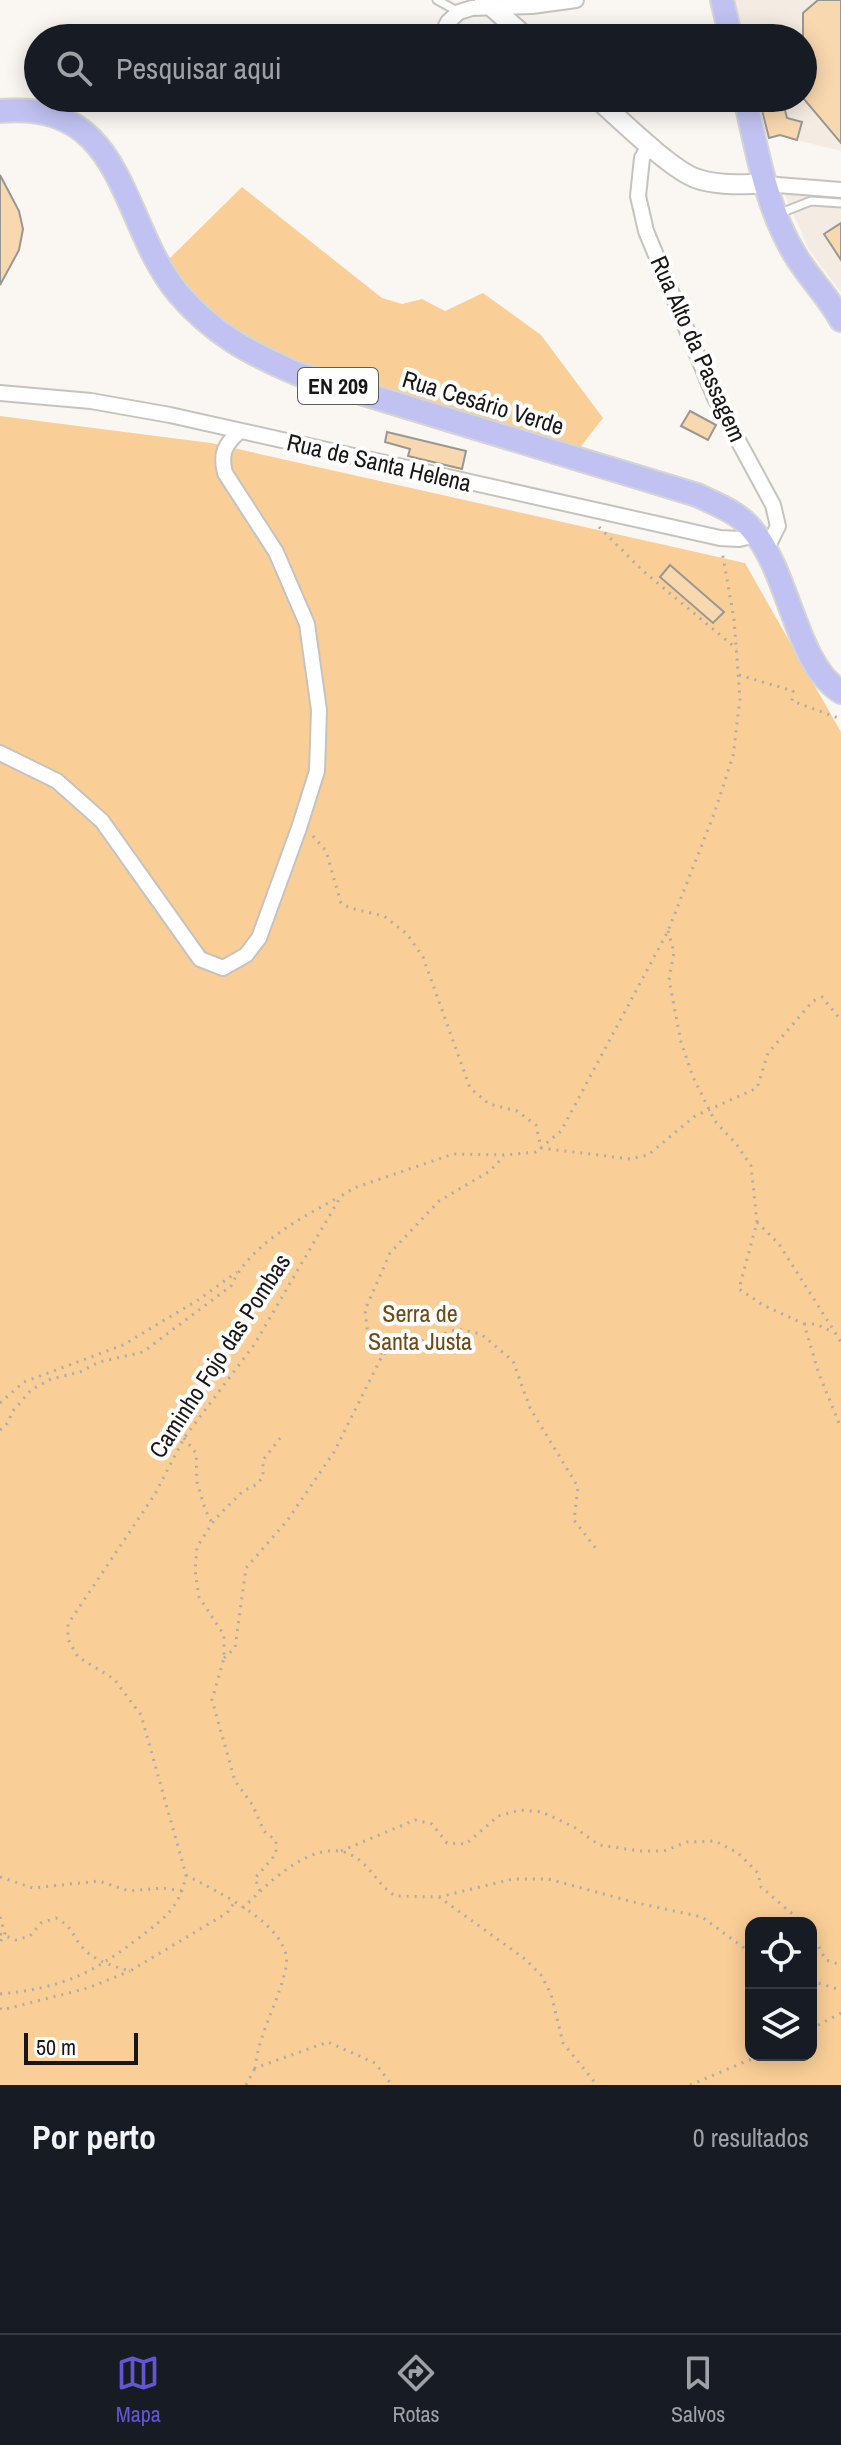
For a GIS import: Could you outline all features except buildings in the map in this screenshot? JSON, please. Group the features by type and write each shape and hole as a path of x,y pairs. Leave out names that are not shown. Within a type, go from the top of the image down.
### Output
{"main road":[{"path":"722,0 728,24"},
{"name":"Rua Cesário Verde","path":"0,111 24,110"},
{"name":"Rua Cesário Verde","path":"34,112 50,115 79,129 107,155 150,246 176,290 206,322 253,355 298,374 697,495 725,508 748,524 761,542"},
{"path":"748,112 765,184 776,214 794,253 840,314"},
{"name":"EN 209","path":"761,542 815,667 841,692"}],"street":[{"path":"447,24 459,12 488,4 532,6 576,0"},
{"path":"488,4 511,24"},
{"path":"612,112 694,178 731,184 841,190"},
{"name":"Rua Alto da Passagem","path":"650,144 642,158 638,196 646,231 715,398 773,505 778,526 761,542"},
{"name":"Rua de Santa Helena","path":"0,393 91,401 170,415 720,538 761,542"},
{"path":"0,753 57,781 102,821 200,959 223,968 246,955 259,938 317,771 319,710 307,624 276,552 225,473 222,459 224,449 239,432"}],"lane":[{"path":"437,0 459,12"},
{"path":"776,214 811,201 841,203"}],"path":[{"path":"579,507 643,571 737,649"},
{"path":"0,1403 24,1382 123,1345 220,1286 283,1228 354,1188 453,1154 536,1152 561,1131 668,931 733,756 740,699 739,675 734,619 720,538"},
{"path":"739,675 793,691 792,701 841,719"},
{"path":"299,828 315,837 326,851 341,903 384,916 407,934 423,957 470,1088 489,1104 517,1111 536,1125 541,1148"},
{"path":"668,931 674,952 669,980 681,1042 693,1077 715,1121 751,1166 757,1222 739,1289 763,1305 804,1324 816,1324 834,1333"},
{"path":"541,1148 630,1159 648,1155 695,1116 757,1088 768,1053 813,1001 822,997 841,1020"},
{"path":"383,1354 369,1344 365,1310 390,1253 439,1201 490,1171 504,1155"},
{"name":"Caminho Fojo das Pombas","path":"0,1994 35,1991 106,1964 169,1915 183,1891 186,1875 141,1715 114,1679 78,1657 68,1639 68,1624 155,1494 184,1438 254,1345 341,1196"},
{"path":"757,1222 779,1244 841,1342"},
{"path":"0,1430 31,1390 51,1379 80,1372 99,1362 143,1352 231,1286 237,1272"},
{"path":"804,1324 819,1374 841,1428"},
{"path":"224,1658 235,1648 246,1568 287,1521 334,1452 383,1354 458,1329 481,1334 513,1361 530,1408 578,1487 574,1520 597,1550"},
{"path":"260,1891 255,1878 276,1854 276,1841 264,1831 252,1804 235,1781 212,1700 224,1658 224,1635 199,1597 195,1570 197,1547 212,1523 243,1491 256,1485 263,1477 263,1460 281,1437"},
{"path":"184,1438 196,1453 197,1482 212,1523"},
{"path":"243,1908 297,1862 323,1851 341,1851 415,1820 432,1824 447,1843 466,1844 498,1816 520,1810 542,1812 574,1827 599,1845 664,1851 687,1842 715,1841 738,1853 758,1873 761,1887 796,1917"},
{"path":"341,1851 355,1857 395,1896 439,1897 513,1879 548,1879 702,1917 745,1949"},
{"path":"186,1875 270,1927 285,1948 287,1965 257,2046 255,2068 246,2085"},
{"path":"0,1877 33,1888 99,1881 129,1891 163,1888 183,1891"},
{"path":"439,1897 525,1959 541,1975 551,1994 563,2043 597,2085"},
{"path":"0,2008 88,1988 130,1971 227,1913 234,1903"},
{"path":"0,1917 0,1942"},
{"path":"2,1934 16,1940 30,1936 41,1923 56,1918 68,1924 83,1949 106,1964 130,1971"},
{"path":"817,1944 826,1960 841,1965"},
{"path":"817,1983 841,1990"},
{"path":"817,2026 841,2013"},
{"path":"255,2068 328,2042 375,2063 392,2085"},
{"path":"690,2085 747,2061"}],"shaded area":[{"path":"735,0 841,0 841,151 780,136 768,139 761,112 817,112 817,24 741,24"},
{"path":"783,191 841,194 841,293 809,250"}],"green space":[{"path":"242,187 382,298 402,304 422,299 445,311 483,293 541,335 603,418 579,449 298,365 216,321 167,261"},
{"name":"Serra de Santa Justa","path":"0,416 211,443 745,563 841,732 841,2085 0,2085"}]}
